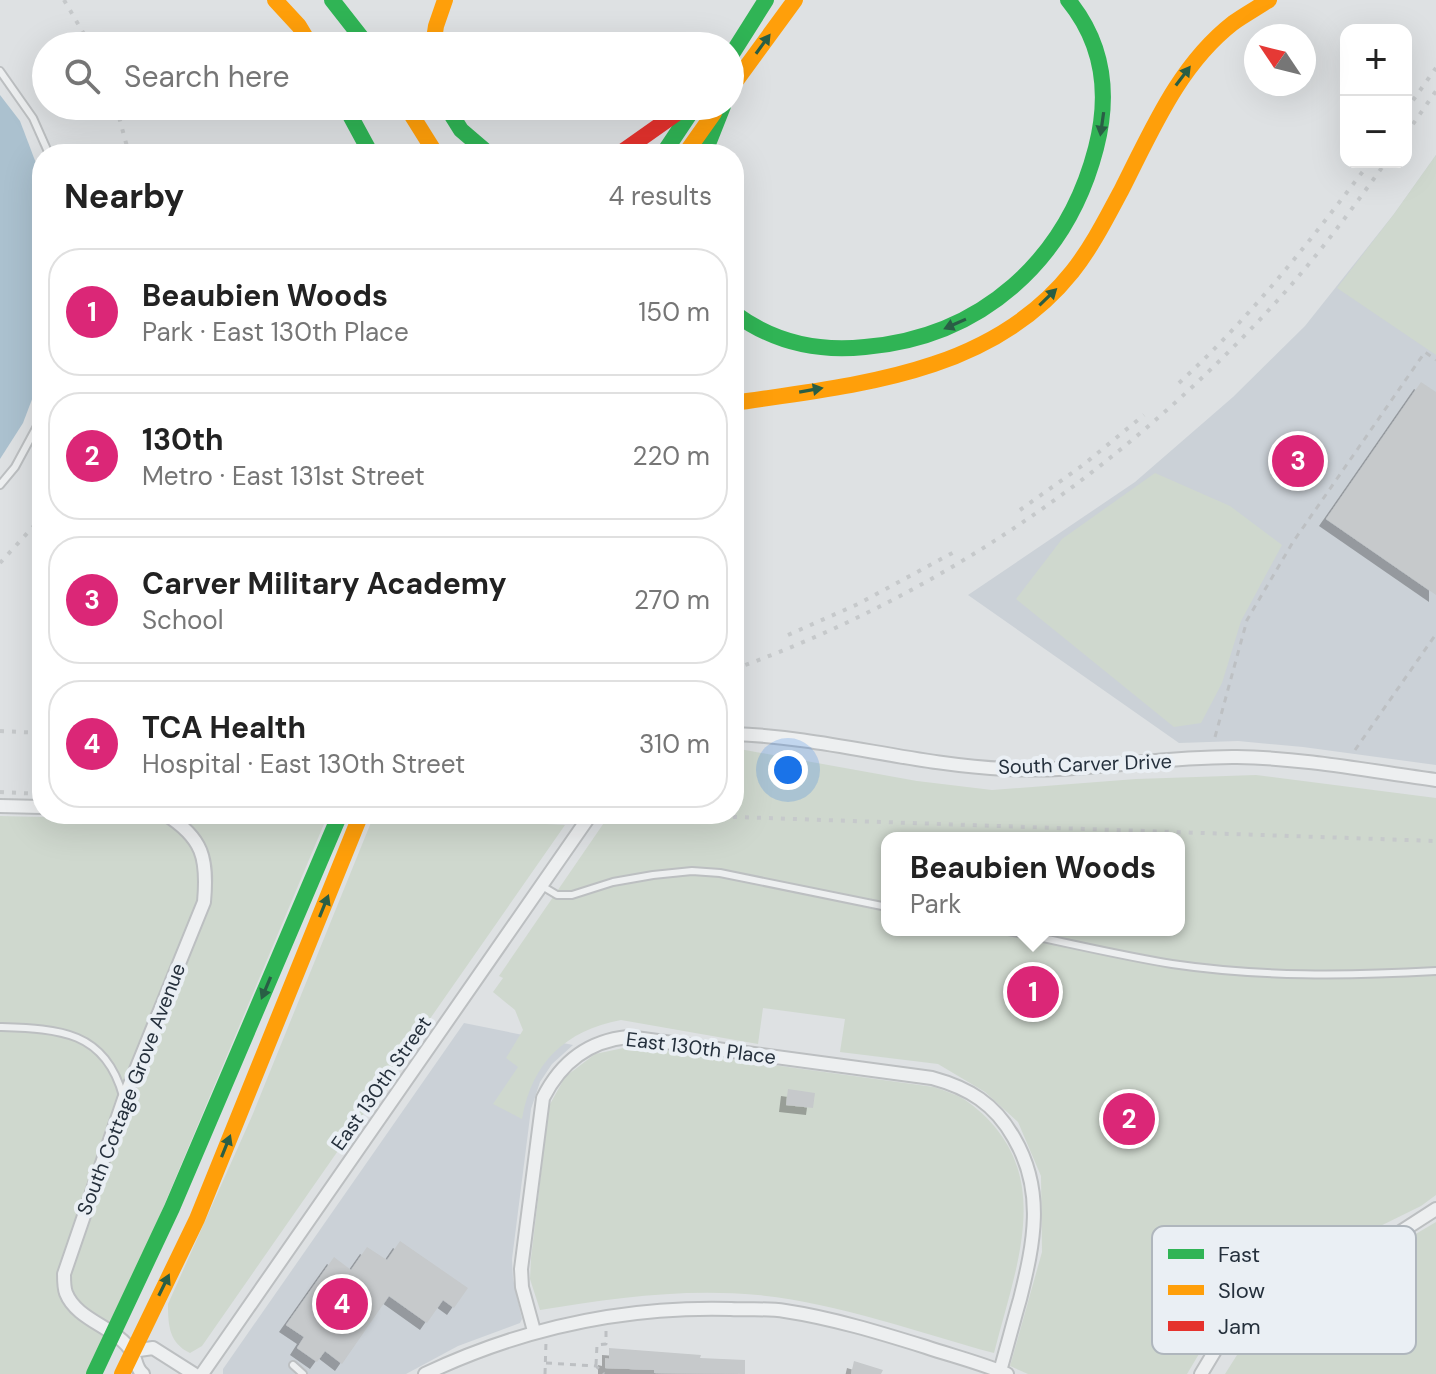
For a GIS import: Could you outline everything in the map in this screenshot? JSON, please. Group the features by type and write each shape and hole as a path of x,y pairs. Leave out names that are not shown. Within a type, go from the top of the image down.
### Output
{"main road":[{"path":"275,0 303,32"},
{"path":"332,0 357,32"},
{"path":"435,32 445,0"},
{"path":"744,35 766,0"},
{"path":"744,70 795,0"},
{"path":"744,320 764,334 805,346 878,347 930,335 959,323 983,310 1033,271 1067,226 1081,198 1091,172 1103,117 1105,87 1096,41 1068,0"},
{"path":"744,401 855,383 936,365 979,347 1020,322 1079,263 1161,109 1190,67 1223,32 1269,0"},
{"path":"353,120 366,144"},
{"path":"415,120 430,144"},
{"path":"455,120 477,144"},
{"path":"633,144 667,120"},
{"path":"670,144 686,120"},
{"path":"692,144 710,120"},
{"path":"708,144 716,120"},
{"path":"94,1374 172,1208 336,824"},
{"path":"122,1374 197,1219 357,824"}],"street":[{"name":"South Carver Drive","path":"744,735 928,762 994,768 1065,769 1234,757 1277,759 1436,780"},
{"path":"0,806 32,807"},
{"name":"South Cottage Grove Avenue","path":"132,1351 113,1333 77,1308 66,1294 64,1274 124,1099 204,902 202,850 181,824"},
{"name":"East 130th Street","path":"202,1374 584,824"},
{"name":"East 130th Place","path":"534,1331 522,1287 521,1269 543,1098 566,1064 604,1040 628,1037 932,1078 974,1093 990,1105 1007,1125 1030,1169 1035,1193 1034,1244 1004,1373"},
{"path":"1410,1226 1436,1209"},
{"path":"425,1374 495,1343 534,1331 603,1316 702,1309 784,1311 883,1335 1004,1373"},
{"path":"143,1374 132,1351 153,1348 194,1374"},
{"path":"1201,1374 1213,1354"}],"lane":[{"path":"0,71 32,117"},
{"path":"34,120 45,144"},
{"path":"0,485 15,467 32,436"},
{"path":"542,886 557,895 572,895 613,882 692,871 720,873 881,906"},
{"path":"1034,936 1173,964 1262,973 1322,975 1436,971"},
{"path":"0,1027 62,1031 83,1039 96,1048 111,1067 124,1099"},
{"path":"293,1365 303,1374"}],"path":[{"path":"1215,737 1247,620 1293,542 1425,352 1436,360"},
{"path":"1355,750 1436,634"},
{"path":"596,1366 597,1345 606,1344 606,1330"},
{"path":"545,1374 546,1342"},
{"path":"546,1363 596,1366 604,1374"}],"shaded area":[{"path":"1436,155 1436,765 1238,741 1179,743 968,595 1135,482 1233,397 1305,326 1394,214"},
{"path":"1436,155 1436,355 1337,288"},
{"path":"1155,473 1230,506 1282,545 1241,621 1222,683 1201,723 1174,727 1016,599 1062,539"},
{"path":"744,750 917,781 992,790 1136,779 1256,775 1436,798 1436,1195 1380,1226 1152,1226 1152,1354 1199,1354 1187,1374 1028,1374 1010,1366 1042,1252 1041,1176 1018,1122 985,1092 938,1064 840,1052 845,1019 763,1008 758,1044 621,1020 583,1032 554,1052 543,1066 534,1081 522,1119 493,1104 518,1067 506,1058 523,1030 515,1010 493,992 503,978 499,976 603,824 744,824"},
{"path":"0,816 32,817 32,824 324,824 139,1265 86,1374 0,1374"},
{"path":"370,824 565,825 202,1346 190,1353 174,1339 169,1326 168,1304 252,1116"},
{"path":"464,1023 573,1045 552,1064 540,1082 531,1109 512,1259 522,1319 520,1323 458,1346 406,1374 223,1374 223,1369"},
{"path":"633,1046 934,1087 968,1102 996,1128 1014,1157 1022,1188 1023,1220 1019,1253 994,1353 847,1311 758,1295 648,1295 540,1310 530,1279 549,1106 565,1077 595,1054"},
{"path":"1436,1222 1436,1374 1225,1374 1238,1354 1416,1354 1416,1234"}],"water":[{"path":"0,95 20,121 32,153 32,399 23,423 0,459"}],"building":[{"path":"1421,382 1436,392 1436,595 1326,519"},
{"path":"788,1089 815,1093 813,1108 786,1105"},
{"path":"400,1241 468,1288 454,1308 443,1300 427,1323 389,1296 342,1364 325,1351 317,1362 297,1348 304,1337 286,1325 334,1257 351,1270 367,1247 387,1260"},
{"path":"609,1348 745,1360 745,1374 654,1373 654,1370 605,1368"},
{"path":"854,1361 883,1370 881,1374 851,1374"}],"railway":[{"path":"64,0 83,32"},
{"path":"1412,102 1436,68"},
{"path":"1412,125 1436,91"},
{"path":"120,120 126,144"},
{"path":"1179,383 1256,305 1365,168"},
{"path":"744,665 811,639 959,563 1095,470 1220,361 1277,301 1382,168"},
{"path":"1020,510 1083,465 1144,415"},
{"path":"0,563 32,528"},
{"path":"788,635 858,604 956,551"},
{"path":"0,731 32,733"},
{"path":"0,792 32,794"},
{"path":"744,817 1174,832"},
{"path":"1185,832 1436,841"}],"traffic: fast":[{"path":"332,0 357,32"},
{"path":"744,35 766,0"},
{"path":"744,320 796,343 830,348 865,347 907,340 946,327 982,309 1014,286 1041,258 1064,225 1083,188 1100,128 1103,108 1101,70 1090,34 1068,0"},
{"path":"353,120 366,144"},
{"path":"455,120 477,144"},
{"path":"670,144 686,120"},
{"path":"708,144 717,120"},
{"path":"94,1374 172,1208 336,824"}],"traffic: slow":[{"path":"275,0 303,32"},
{"path":"435,32 445,0"},
{"path":"744,70 795,0"},
{"path":"744,401 872,381 917,369 961,354 1001,333 1039,306 1072,272 1086,252 1168,100 1197,58 1233,23 1269,0"},
{"path":"415,120 430,144"},
{"path":"692,144 709,120"},
{"path":"122,1374 197,1219 357,824"}],"traffic: jam":[{"path":"633,144 667,120"}],"place":[{"name":"Carver Military Academy","path":"1298,461"},
{"name":"Beaubien Woods","path":"1033,992"},
{"name":"130th","path":"1129,1119"},
{"name":"TCA Health","path":"342,1304"}]}
